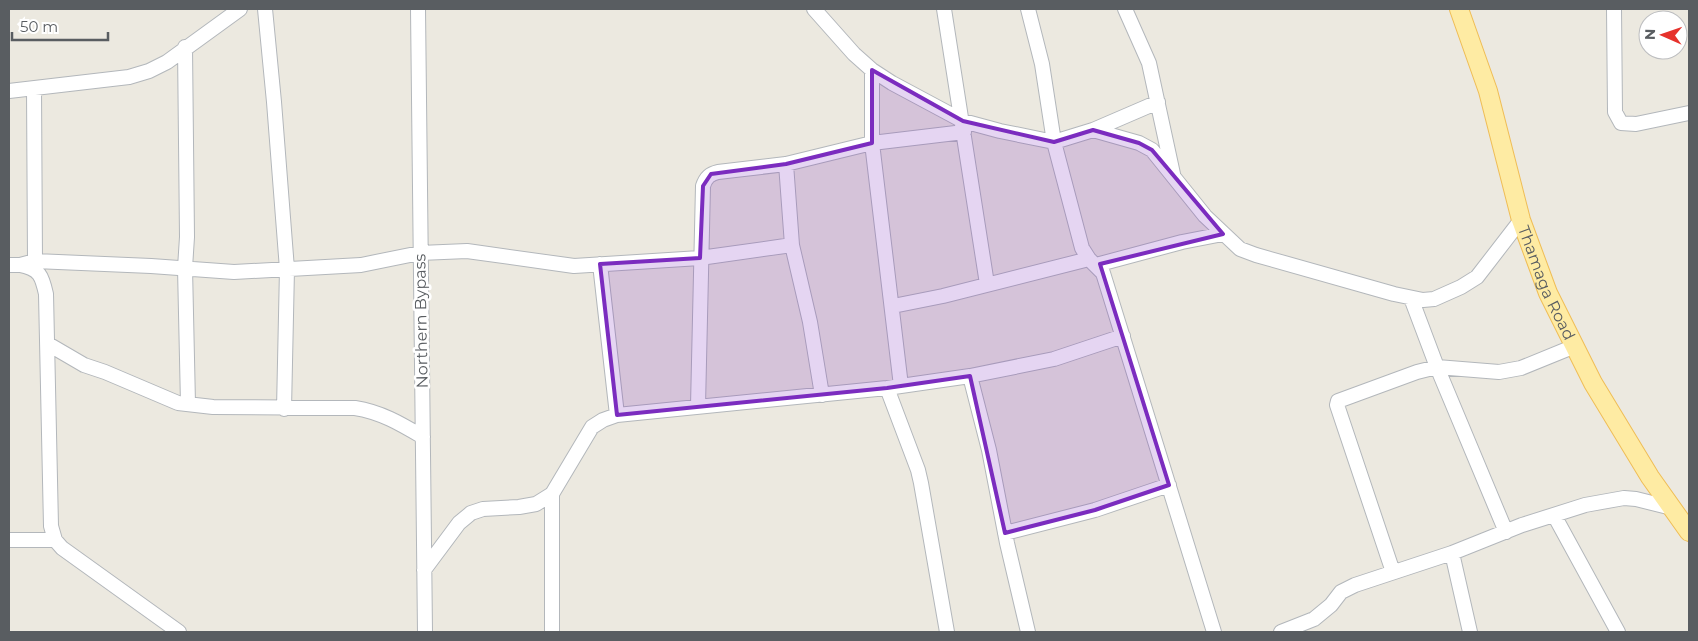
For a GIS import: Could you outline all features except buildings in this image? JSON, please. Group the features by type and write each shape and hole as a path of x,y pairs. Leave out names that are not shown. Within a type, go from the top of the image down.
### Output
{"main road":[{"name":"Thamaga Road","path":"1459,9 1488,91 1521,220 1548,293 1593,383 1650,477 1683,519"}],"street":[{"path":"9,92 129,77 149,71 167,62 185,47 240,9"},
{"path":"265,9 286,269 284,409"},
{"name":"Northern Bypass","path":"418,9 425,632"},
{"path":"814,9 854,54 872,70 964,127"},
{"path":"944,9 964,127 987,284"},
{"path":"1028,9 1042,64 1054,142 1082,248 1103,272 1214,632"},
{"path":"1125,9 1149,63 1173,177"},
{"path":"1614,9 1616,112 1621,123 1636,124 1689,113"},
{"path":"185,47 187,237 185,268 188,404"},
{"path":"872,70 872,143 893,306 894,387 920,477 947,632"},
{"path":"34,90 35,261"},
{"path":"698,406 703,186 705,179 711,174 786,164 872,143 964,127 1000,131 1054,142 1094,130 1158,102"},
{"path":"1094,130 1139,143 1152,150 1204,216 1240,249 1411,298 1434,299 1461,287 1476,277 1521,220"},
{"path":"786,164 792,246 810,322 822,395"},
{"path":"893,306 1223,234"},
{"path":"15,265 35,261 234,272 361,265 420,253 467,251 563,265 700,258 792,246"},
{"path":"600,264 617,415"},
{"path":"15,265 30,267 37,271 43,278 46,294 51,526 55,540 62,548 179,632"},
{"path":"1411,298 1437,367 1506,532"},
{"path":"424,570 460,523 471,513 483,509 536,504 552,494 592,426 617,415 822,395 970,376 1054,359 1123,336"},
{"path":"48,344 84,365 168,399 188,404 213,407 284,409 355,408 388,417 423,437"},
{"path":"1393,572 1337,405 1341,399 1417,372 1437,367 1499,372 1521,368 1575,346"},
{"path":"970,376 989,450 1005,533 1028,632"},
{"path":"1005,533 1095,510 1169,485"},
{"path":"552,494 552,632"},
{"path":"1281,632 1314,619 1331,605 1341,592 1355,585 1452,553 1585,504 1624,498 1644,501 1683,519"},
{"path":"1554,515 1618,632"},
{"path":"9,540 55,540"},
{"path":"1452,553 1470,632"}],"highlighted area":[{"path":"872,70 963,121 1054,142 1093,130 1139,143 1152,150 1223,234 1100,264 1169,485 1095,510 1005,533 970,376 887,388 617,415 600,264 700,258 703,186 711,174 786,164 872,143"}]}
